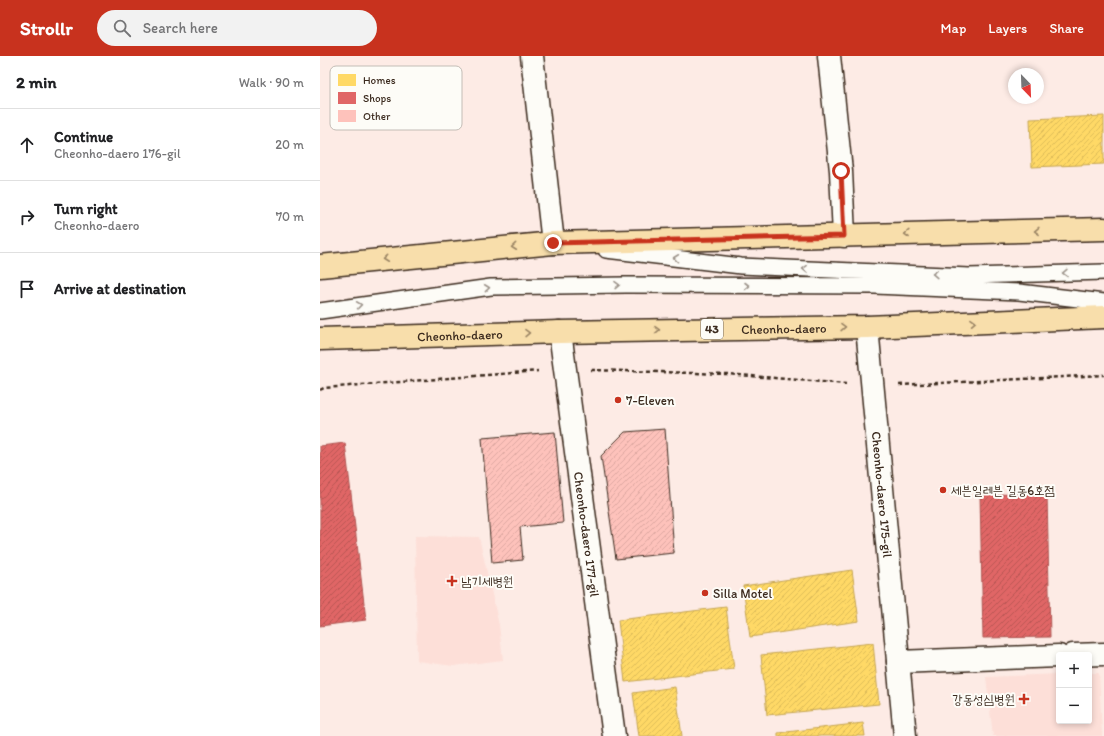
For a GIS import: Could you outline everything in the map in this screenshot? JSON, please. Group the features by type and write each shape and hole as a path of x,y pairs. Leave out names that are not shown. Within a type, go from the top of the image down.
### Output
{"main road":[{"path":"320,266 553,243 1104,229"},
{"name":"Cheonho-daero","path":"320,339 560,332 867,327 1104,317"},
{"path":"320,354 386,337"}],"street":[{"path":"532,56 553,243"},
{"path":"829,56 841,171 844,236"},
{"name":"Cheonho-daero 175-gil","path":"867,327 905,736"},
{"name":"Cheonho-daero 177-gil","path":"560,332 614,736"},
{"path":"1092,654 1104,654"},
{"path":"898,662 1056,656"}],"lane":[{"path":"553,243 741,266 969,276 1104,272"},
{"path":"320,311 491,288 626,285 875,286 1019,292 1104,302"}],"path":[{"path":"320,390 324,388 565,369 727,374 872,386 1104,375"}],"shaded area":[{"name":"남기세병원","path":"415,536 479,537 499,625 503,660 453,666 417,661"},
{"name":"강동성심병원","path":"1092,673 1099,673 1102,736 993,736 986,677 1056,674 1056,724 1092,724"}],"building: Homes":[{"path":"1104,116 1104,164 1032,167 1030,119"},
{"path":"852,570 859,621 750,637 743,586"},
{"path":"726,607 734,669 625,682 618,620"},
{"path":"873,643 879,704 767,715 761,655"},
{"path":"675,687 682,736 639,736 633,693"},
{"path":"863,723 865,736 778,736 778,733"}],"building: Shops":[{"path":"345,443 366,620 320,626 320,446"},
{"path":"1047,493 1050,637 983,638 980,495"}],"building: Other":[{"path":"665,429 674,553 616,559 601,456 625,432"},
{"path":"555,432 563,523 520,527 523,560 492,563 482,438"}],"place":[{"name":"7-Eleven","path":"618,400"},
{"name":"세븐일레븐 길동6호점","path":"943,490"},
{"name":"남기세병원","path":"452,581"},
{"name":"Silla Motel","path":"705,593"},
{"name":"강동성심병원","path":"1024,699"}],"route":[{"path":"553,243 844,236 841,171"}]}
